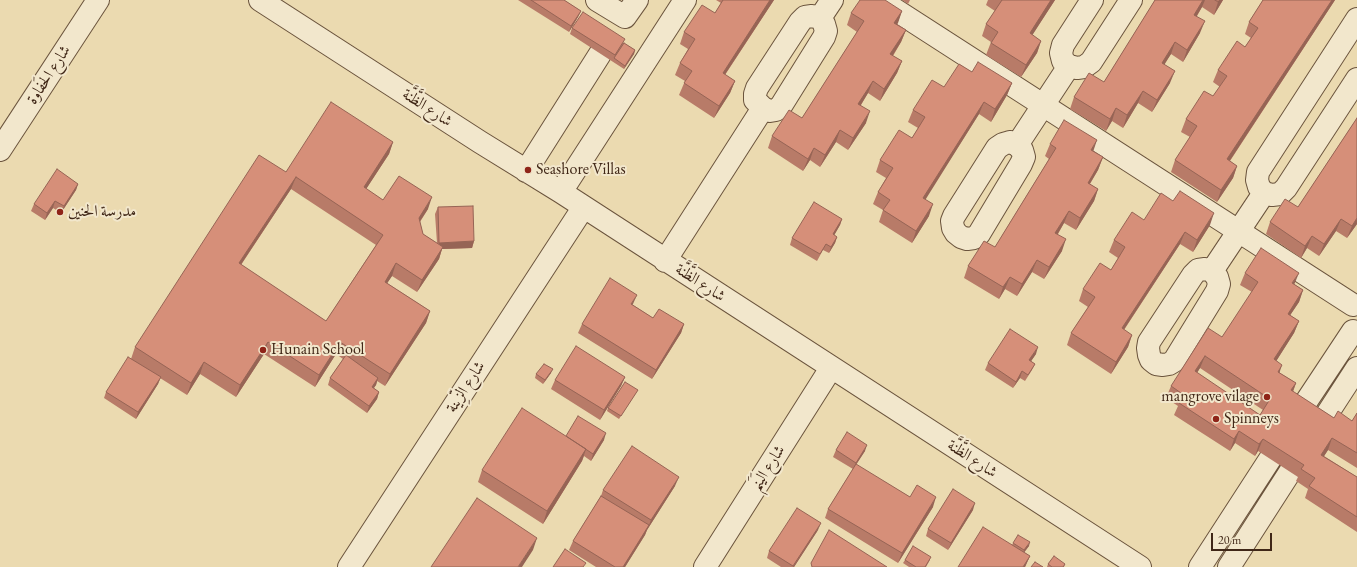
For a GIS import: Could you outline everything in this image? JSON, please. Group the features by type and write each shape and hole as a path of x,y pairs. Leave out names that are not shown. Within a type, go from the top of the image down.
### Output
{"street":[{"name":"شارع الحَفاوة","path":"0,150 98,0"},
{"name":"شارع الظَّنَّة","path":"260,0 561,192 583,208 1140,567"},
{"path":"597,0 625,17"},
{"path":"561,192 685,0"},
{"path":"820,18 832,0"},
{"path":"880,0 1239,232 1355,304 1350,312 1349,318 1355,333 1300,412"},
{"path":"1092,0 1063,45 1061,52 1063,61 1069,66 1077,68 1084,67 1091,62 1131,0"},
{"path":"812,16 820,18 826,31 824,38 781,106 776,110 770,111 762,108 755,100 757,88 800,22 805,17 812,16"},
{"path":"1357,19 1258,172 1257,180 1259,187 1264,193 1272,195 1280,194 1286,188 1357,79"},
{"path":"526,171 600,54"},
{"path":"1017,144 1069,66"},
{"path":"665,261 762,108"},
{"path":"1212,271 1264,193"},
{"name":"شارع الزِّينة","path":"349,567 583,208"},
{"name":"شارع اليَنَم","path":"704,567 831,368"},
{"path":"1320,425 1357,368"},
{"path":"1200,567 1270,458"},
{"path":"1229,567 1290,472"}],"building":[{"path":"531,0 564,0 581,11 571,26"},
{"path":"723,0 770,0 723,73 735,81 719,106 684,83 692,71 680,63 695,39 684,32 702,5 715,13"},
{"path":"860,0 885,0 902,11 894,23 906,30 890,54 902,61 884,89 873,81 858,104 870,111 853,138 840,130 825,155 814,148 808,159 772,136 789,110 802,118 864,21 851,13"},
{"path":"1002,0 1051,0 1030,33 1041,41 1026,65 991,43 998,32 986,24"},
{"path":"1155,0 1203,0 1194,15 1205,21 1187,50 1175,42 1162,63 1175,71 1157,100 1143,91 1127,115 1116,108 1110,119 1074,97 1089,73 1104,82"},
{"path":"1263,0 1332,0 1227,159 1237,166 1221,190 1175,160 1197,126 1186,119 1204,91 1213,96 1227,76 1218,70 1237,41 1245,47 1258,28 1249,22"},
{"path":"583,12 625,39 615,55 572,28"},
{"path":"624,43 635,50 625,66 614,58"},
{"path":"978,62 1012,83 995,109 984,102 923,198 933,204 916,231 883,210 890,200 878,192 893,168 880,160 899,130 912,138 925,117 913,110 932,80 944,87 959,64 972,72"},
{"path":"331,102 393,142 364,187 383,200 399,176 432,197 419,218 423,234 443,247 422,280 396,263 385,282 430,311 390,374 340,342 319,375 268,342 240,385 204,362 191,383 135,347 259,155 286,172","holes":["296,177 383,235 326,321 239,263"]},
{"path":"1357,118 1357,218 1352,226 1341,219 1324,244 1312,236 1305,246 1270,222 1285,199 1298,207"},
{"path":"1064,120 1097,140 1091,150 1103,157 1088,183 1098,189 1080,218 1069,211 1055,233 1066,239 1049,267 1037,260 1022,284 1010,277 1003,287 968,266 984,241 995,247 1056,148 1050,144"},
{"path":"57,169 78,184 64,206 55,201 47,213 34,204"},
{"path":"1180,191 1214,213 1197,240 1185,232 1122,328 1132,335 1116,362 1071,333 1095,297 1083,289 1100,263 1111,270 1125,247 1114,240 1132,212 1144,220 1161,193 1173,201"},
{"path":"814,202 842,219 833,234 837,237 831,247 826,244 820,254 792,238"},
{"path":"473,206 474,241 439,243 438,207"},
{"name":"mangrove vilage","path":"1261,248 1299,273 1292,283 1303,290 1288,314 1299,321 1274,359 1282,365 1278,372 1296,383 1291,390 1334,418 1338,411 1352,421 1357,413 1357,453 1332,438 1321,455 1357,477 1357,517 1309,486 1315,478 1301,469 1304,465 1263,439 1259,444 1239,431 1234,439 1179,403 1184,395 1171,386 1208,328 1222,337 1258,282 1245,273","holes":["1205,356 1270,399 1260,415 1195,371"]},
{"path":"610,278 637,295 631,304 653,318 659,309 684,324 656,370 582,324"},
{"path":"1010,329 1038,347 1029,360 1035,364 1028,375 1022,371 1016,382 988,363"},
{"path":"576,346 625,377 604,410 555,380"},
{"path":"346,355 378,378 372,387 379,392 369,406 330,378"},
{"path":"128,357 161,377 138,412 106,392"},
{"path":"544,364 553,369 545,380 536,374"},
{"path":"625,382 638,390 621,416 608,408"},
{"path":"522,408 586,449 547,511 482,470"},
{"path":"578,416 606,433 593,454 566,436"},
{"path":"847,432 867,445 856,463 836,450"},
{"path":"632,446 679,477 651,520 603,490"},
{"path":"856,464 910,497 917,485 936,497 902,553 828,509"},
{"path":"953,489 975,503 951,543 928,529"},
{"path":"601,496 649,525 623,567 615,567 573,541"},
{"path":"477,498 537,538 518,567 431,567"},
{"path":"797,508 821,523 793,566 769,551"},
{"path":"983,527 1030,556 1023,567 958,567"},
{"path":"829,530 887,567 812,567 811,563"},
{"path":"1018,535 1030,542 1024,550 1013,543"},
{"path":"913,546 931,557 925,567 916,567 905,560"},
{"path":"565,549 586,563 583,567 553,567"},
{"path":"1054,556 1065,564 1063,567 1052,567 1048,564"},
{"path":"1035,562 1043,567 1031,567"}],"place":[{"name":"Seashore Villas","path":"528,170"},
{"name":"مدرسة الحنين","path":"60,212"},
{"name":"Hunain School","path":"263,350"},
{"name":"mangrove vilage","path":"1267,397"},
{"name":"Spinneys","path":"1216,419"}]}
